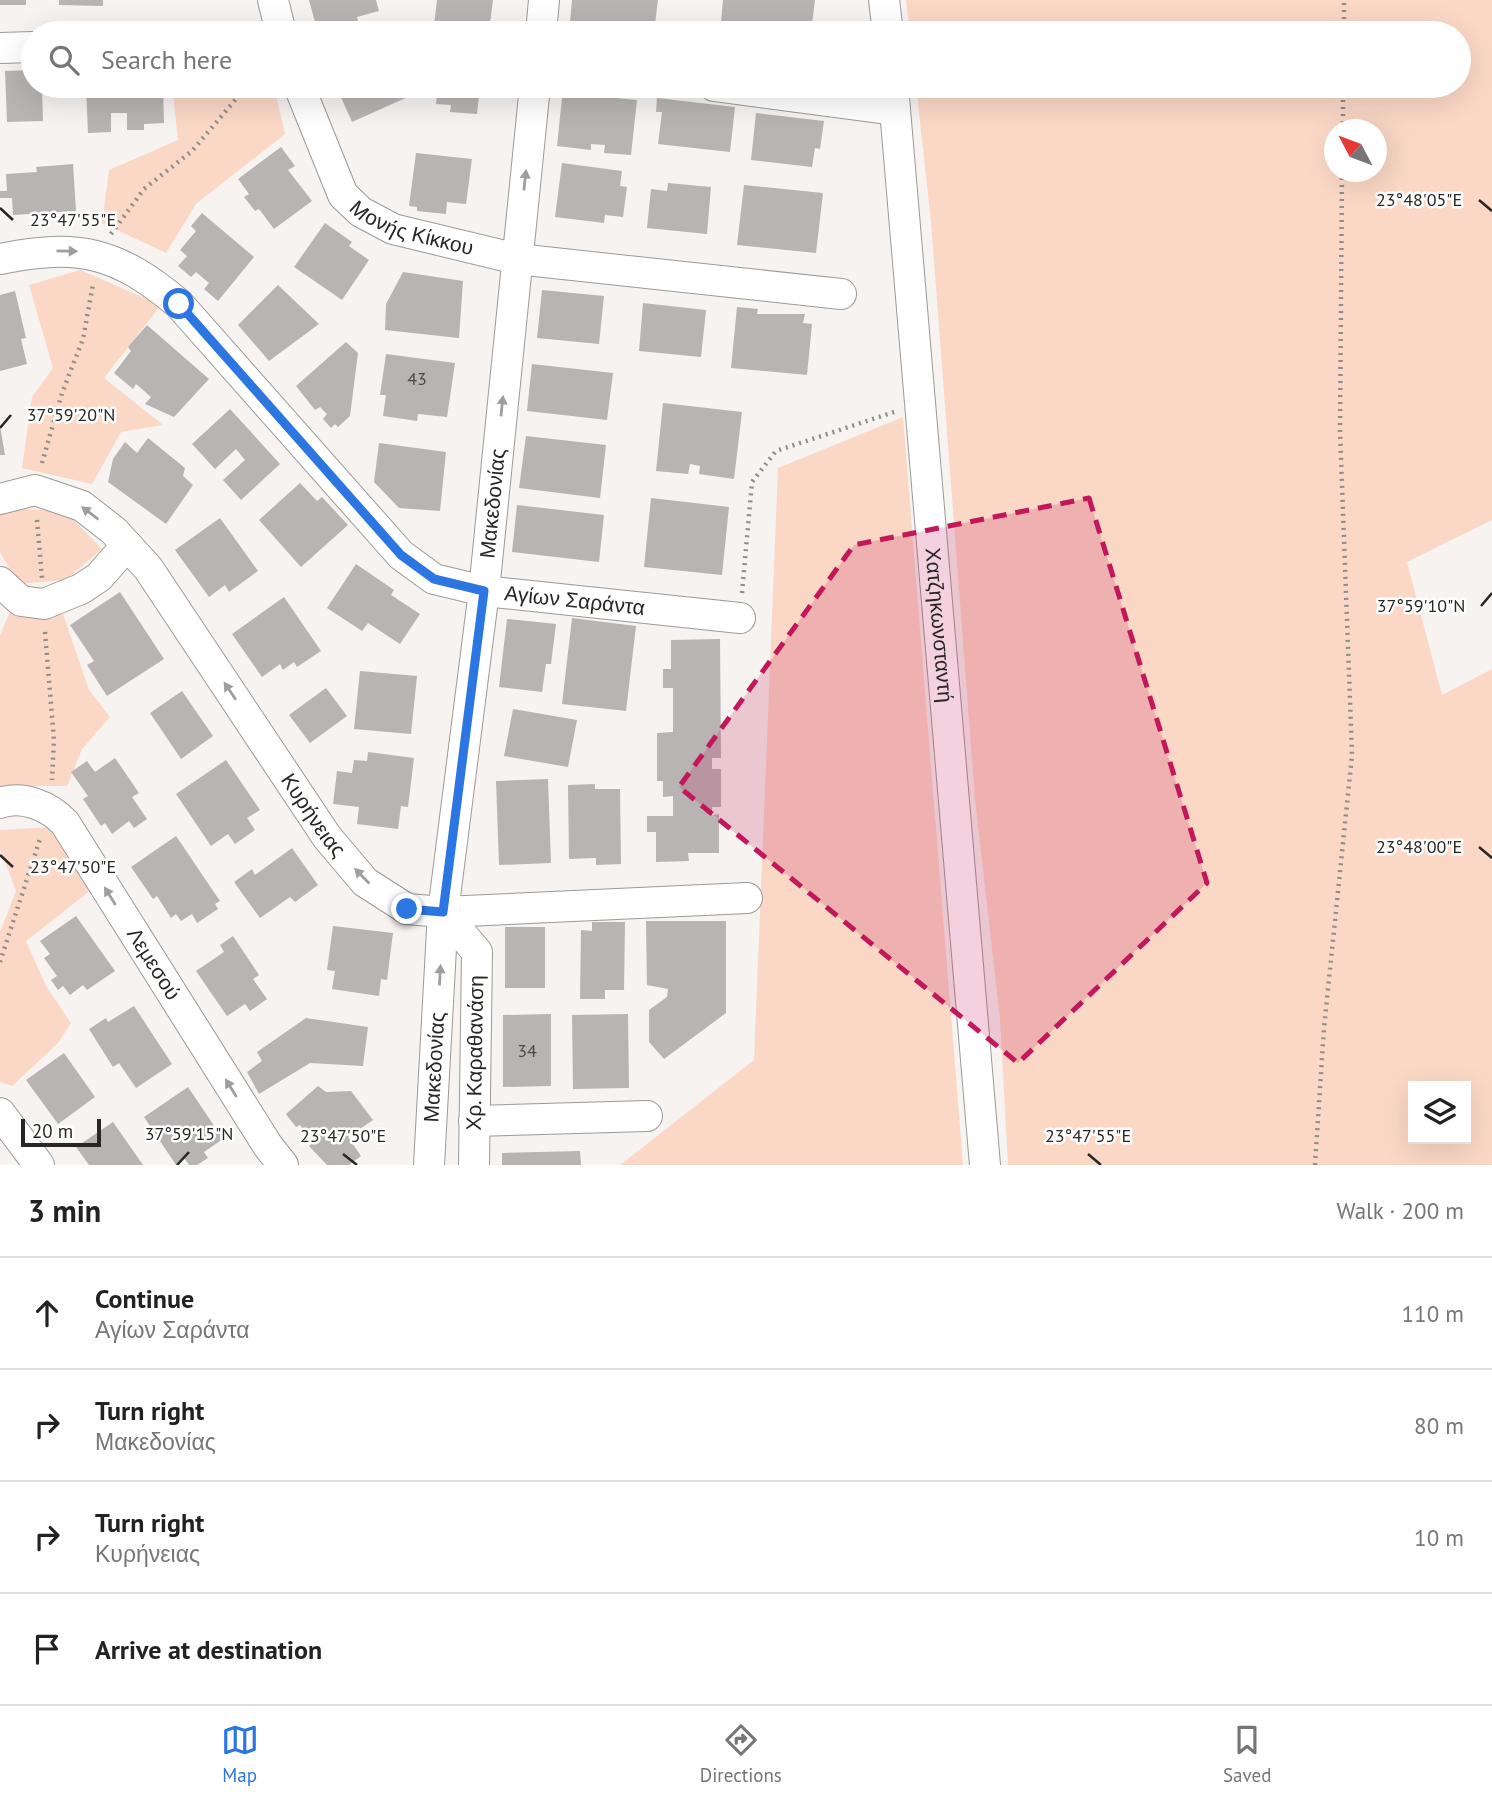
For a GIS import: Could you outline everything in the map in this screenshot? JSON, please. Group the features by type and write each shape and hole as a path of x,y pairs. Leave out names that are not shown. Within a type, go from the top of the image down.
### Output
{"street":[{"path":"274,0 278,21"},
{"path":"542,21 544,0"},
{"path":"884,0 887,21"},
{"path":"0,48 21,47"},
{"name":"Μονής Κίκκου","path":"304,98 344,195 361,212 393,229 417,237 517,259"},
{"name":"Μακεδονίας","path":"429,1165 443,912 484,591 534,98"},
{"name":"Χατζηκωνσταντή","path":"894,98 985,1165"},
{"name":"Αγίων Σαράντα","path":"0,260 38,251 75,251 98,256 148,278 179,304 401,555 434,579 484,591 740,618"},
{"path":"517,259 841,294"},
{"name":"Κυρήνειας","path":"0,499 34,490 82,506 127,545 148,568 327,836 365,882 407,909 443,912 747,898"},
{"path":"0,582 21,601 44,604 81,589 99,577 127,545"},
{"name":"Λεμεσού","path":"0,803 10,800 51,807 65,823 268,1146 283,1165"},
{"name":"Χρ. Καραθανάση","path":"443,912 477,952 474,1165"},
{"path":"0,1113 21,1156"},
{"path":"474,1121 647,1116"}],"path":[{"path":"1344,0 1344,21"},
{"path":"1343,98 1343,119"},
{"path":"1315,1165 1324,1028 1353,755 1340,430 1342,182"},
{"path":"740,618 752,482 766,462 776,451 918,404"}],"highlighted area":[{"path":"1089,498 1207,883 1018,1063 679,787 854,545"}],"shaded area":[{"path":"906,0 1492,0 1492,520 1407,562 1442,695 1492,669 1492,1165 1008,1165 1000,1019 975,800 931,222 917,98 1471,98 1471,21 909,21"},
{"path":"173,98 277,98 285,134 196,204 166,253 102,223 109,170 178,140"},
{"path":"80,270 161,305 104,378 163,425 121,432 92,484 22,468 32,397 53,368 29,285"},
{"path":"903,417 963,1165 620,1165 754,1060 778,468"},
{"path":"14,508 66,512 102,549 66,580 18,584 0,552 0,515"},
{"path":"10,611 63,614 89,690 110,717 82,749 67,786 0,786 0,636"},
{"path":"54,827 91,890 26,941 46,986 71,1023 58,1043 12,1086 0,1082 0,932 16,891 0,849 0,830"}],"building":[{"path":"0,0 26,0 26,5 0,5"},
{"path":"59,0 103,0 103,6 59,5"},
{"path":"309,0 376,0 379,11 357,17 358,21 315,21"},
{"path":"437,0 493,0 490,21 434,21"},
{"path":"572,0 658,0 655,21 570,21"},
{"path":"723,0 815,0 812,21 721,21"},
{"path":"21,70 21,98 42,98 43,121 7,122 5,71"},
{"path":"86,98 163,98 164,123 144,124 144,130 127,130 127,113 111,113 111,132 88,133"},
{"path":"341,98 406,98 352,122"},
{"path":"437,98 479,98 477,114 450,112 451,105 436,104"},
{"path":"562,98 637,100 631,155 604,153 605,145 591,144 591,150 557,146"},
{"path":"657,98 735,107 730,152 658,144 662,112 656,112"},
{"path":"756,113 824,121 820,149 815,148 812,167 751,160"},
{"path":"281,147 295,166 288,170 312,201 274,229 259,209 255,211 244,197 249,194 238,179"},
{"path":"416,153 472,159 466,204 447,202 446,214 417,211 417,207 409,206"},
{"path":"562,163 622,171 620,186 627,187 623,217 605,215 604,223 555,217"},
{"path":"73,164 76,211 13,215 12,198 0,198 0,191 7,191 6,174 37,172 36,167"},
{"path":"668,183 711,187 707,234 647,228 651,189 667,191"},
{"path":"744,185 823,193 816,253 737,245"},
{"path":"202,213 254,257 218,301 204,289 209,283 196,272 191,277 178,266 187,256 180,250 196,231 191,226"},
{"path":"325,223 352,242 349,246 369,260 342,300 294,267"},
{"path":"403,272 463,281 459,338 385,330 386,304"},
{"path":"278,285 319,324 269,361 238,325"},
{"path":"542,290 604,296 599,344 537,338"},
{"path":"15,291 26,338 21,339 27,364 0,371 0,295"},
{"path":"643,303 706,310 701,357 639,351"},
{"path":"737,307 758,309 757,314 805,314 803,323 812,324 807,375 731,368"},
{"path":"147,325 209,379 174,417 145,404 151,397 136,384 133,389 114,373 131,351 128,347"},
{"path":"346,342 358,353 350,416 338,427 335,424 331,428 323,419 327,414 320,407 315,410 296,386"},
{"path":"386,354 455,363 447,417 418,414 417,421 383,416 386,395 380,395"},
{"path":"532,364 613,373 607,420 527,411"},
{"path":"663,403 742,412 734,479 699,474 700,466 690,464 688,474 656,471"},
{"path":"230,409 280,464 241,500 223,480 245,460 236,449 215,469 192,444"},
{"path":"0,426 5,455 0,455"},
{"path":"526,436 606,445 600,498 519,488"},
{"path":"148,438 185,468 183,476 193,485 166,524 108,482 113,459 125,442 137,453"},
{"path":"379,443 446,452 440,511 399,508 374,482"},
{"path":"300,483 317,501 322,497 348,525 301,567 259,520"},
{"path":"651,498 729,507 722,575 644,567"},
{"path":"517,505 604,515 599,562 512,552"},
{"path":"220,518 258,571 229,592 225,585 209,597 175,550"},
{"path":"356,564 394,590 391,595 420,614 400,644 368,623 362,631 327,608"},
{"path":"120,592 164,659 107,696 87,665 94,661 70,625"},
{"path":"284,597 321,651 297,667 294,662 283,670 280,664 262,677 232,634"},
{"path":"572,618 636,626 626,711 562,704"},
{"path":"507,619 556,624 551,664 546,664 542,692 499,687"},
{"path":"720,639 721,758 712,758 712,769 721,769 721,807 712,807 712,815 719,814 719,853 688,853 689,861 656,862 656,832 647,832 647,816 673,816 673,796 663,797 663,781 657,781 657,733 673,732 673,688 663,688 663,669 671,669 671,640"},
{"path":"360,671 417,676 411,734 354,729"},
{"path":"326,688 347,716 310,743 289,715"},
{"path":"182,691 213,736 181,759 150,713"},
{"path":"513,709 577,720 568,767 504,756"},
{"path":"368,752 414,758 408,807 401,806 398,829 357,824 359,807 333,804 337,771 352,773 354,760 367,761"},
{"path":"115,758 139,793 132,797 147,819 134,828 129,821 112,834 105,823 101,826 83,799 88,796 71,772 87,761 95,772"},
{"path":"226,760 260,810 247,818 255,830 235,844 228,834 211,846 176,794"},
{"path":"548,779 551,863 499,865 496,781"},
{"path":"595,784 595,789 620,789 621,864 596,865 596,858 569,859 568,785"},
{"path":"176,836 220,901 215,904 218,909 197,923 192,914 181,921 176,914 171,918 157,896 153,899 131,867"},
{"path":"292,848 318,885 295,902 290,897 260,918 234,882 252,869 255,875"},
{"path":"76,916 115,971 87,990 83,985 70,995 63,986 58,990 51,980 57,976 44,958 50,954 40,941"},
{"path":"646,921 726,921 726,1013 664,1059 649,1042 649,1010 667,997 668,989 647,985"},
{"path":"592,922 625,922 624,990 605,990 605,999 580,999 581,930 592,931"},
{"path":"333,926 393,933 387,980 381,979 379,996 332,989 335,971 327,970"},
{"path":"505,927 545,927 545,988 505,988"},
{"path":"233,936 259,975 253,979 267,999 250,1011 245,1004 227,1016 196,971 224,952 220,945"},
{"path":"134,1006 172,1064 136,1088 119,1063 113,1067 89,1029 106,1018 108,1022"},
{"path":"551,1014 551,1086 503,1087 503,1015"},
{"path":"628,1014 629,1088 573,1089 572,1015"},
{"path":"306,1018 368,1027 363,1066 310,1063 259,1094 247,1072 262,1061 257,1052"},
{"path":"64,1053 95,1097 58,1124 26,1080"},
{"path":"318,1086 326,1092 351,1091 373,1120 348,1137 361,1156 349,1165 327,1165 309,1146 314,1142 300,1125 296,1127 286,1114"},
{"path":"188,1087 223,1139 204,1152 208,1158 197,1165 189,1165 185,1159 176,1165 144,1117"},
{"path":"113,1122 143,1165 89,1165 76,1147"},
{"path":"580,1151 581,1165 502,1165 502,1153"}],"route":[{"path":"179,304 401,555 434,579 484,591 443,912 407,909"}]}
